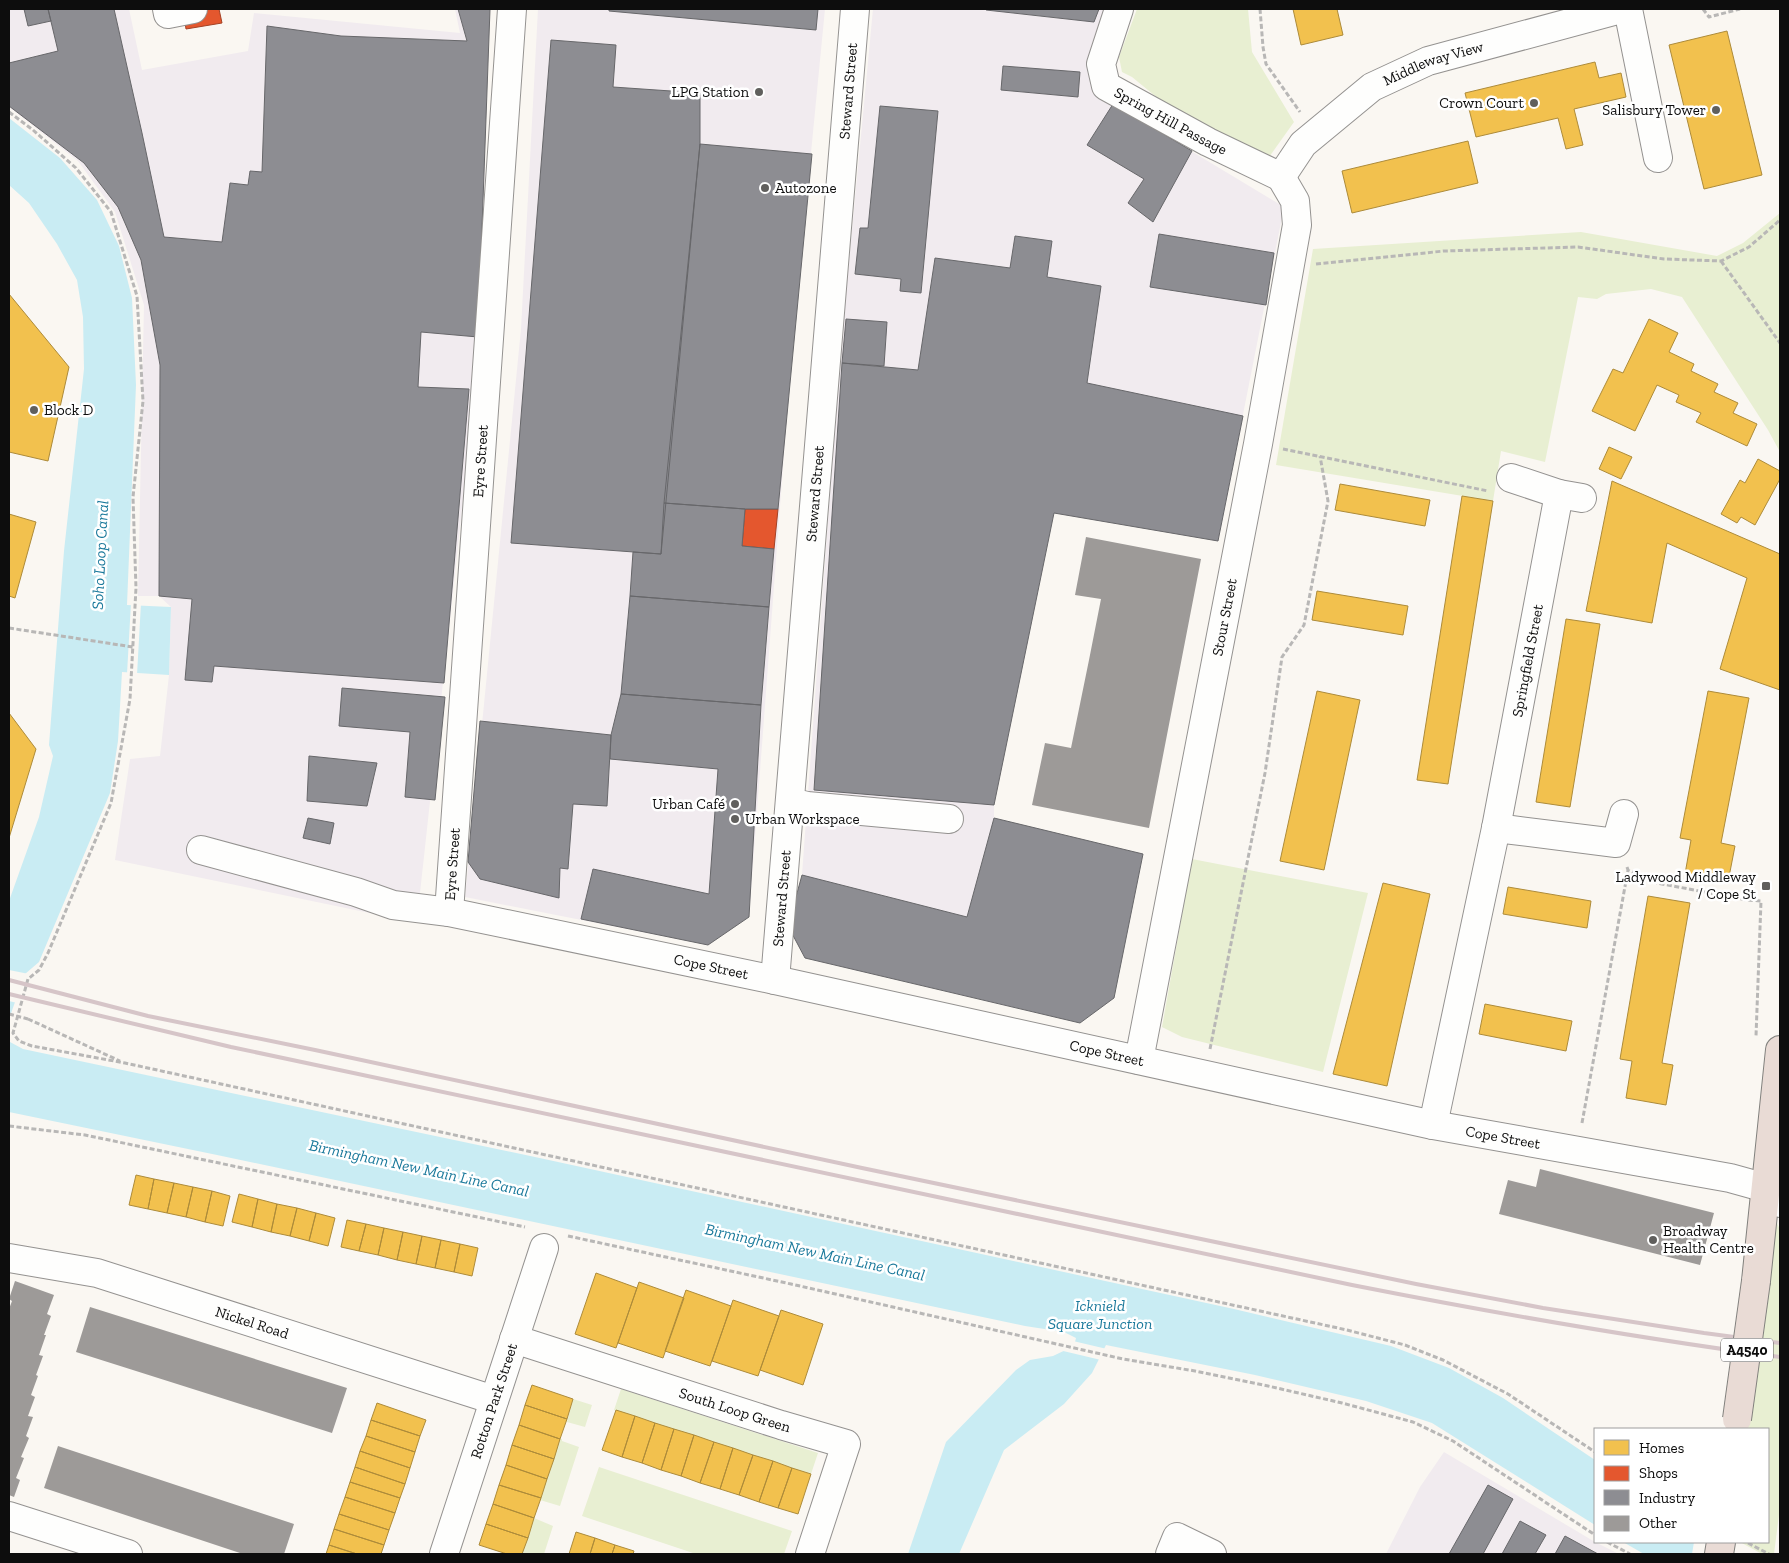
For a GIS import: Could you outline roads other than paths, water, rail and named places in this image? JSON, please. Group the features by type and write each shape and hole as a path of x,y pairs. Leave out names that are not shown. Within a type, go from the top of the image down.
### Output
{"highway":[{"name":"A4540","path":"1737,1424 1756,1280 1773,1195 1780,1050"}],"street":[{"path":"167,9 168,14 193,9"},
{"name":"Eyre Street","path":"449,912 512,9"},
{"name":"Steward Street","path":"775,980 855,9"},
{"name":"Spring Hill Passage","path":"1119,9 1100,64 1106,86 1208,142 1281,177"},
{"name":"Middleway View","path":"1281,177 1303,144 1314,133 1372,87 1428,61 1621,9"},
{"path":"1628,9 1658,158"},
{"name":"Stour Street","path":"1139,1060 1258,444 1297,225 1295,201 1281,177"},
{"name":"Springfield Street","path":"1433,1125 1496,828 1571,496 1511,478"},
{"path":"790,802 807,806 949,819"},
{"path":"1496,828 1616,844 1624,814"},
{"name":"Cope Street","path":"201,850 356,892 393,905 449,912 775,980 1433,1125 1730,1178 1773,1195"},
{"name":"Rotton Park Street","path":"444,1554 514,1339 554,1242"},
{"name":"Nickel Road","path":"9,1258 97,1273 494,1400"},
{"name":"South Loop Green","path":"514,1339 771,1422 846,1444 810,1554"},
{"path":"9,1516 128,1554"},
{"path":"1170,1554 1177,1537 1212,1554"}],"water":[{"name":"Soho Loop Canal","path":"9,118 60,158 97,200 119,246 132,298 136,385 127,605 171,607 169,675 122,672 118,741 110,793 39,962 25,974 9,1019 9,901 39,817 53,756 49,745 64,551 84,369 83,317 77,280 57,244 29,203 9,185"},
{"path":"9,1040 23,1049 535,1157 1234,1309 1391,1346 1449,1368 1503,1398 1594,1459 1594,1524 1432,1423 1366,1401 1255,1375 1106,1345 1092,1373 1064,1404 1004,1450 959,1554 908,1554 946,1442 1016,1370 1030,1360 1053,1356 1074,1346 1076,1338 1064,1332 1025,1326 9,1112"},
{"path":"1625,1543 1737,1543 1759,1554 1644,1554"}],"railway":[{"path":"9,980 148,1016 1416,1284 1543,1308 1780,1343"},
{"path":"9,994 231,1047 1352,1285 1566,1324 1780,1357"}],"place":[{"name":"LPG Station","path":"759,92"},
{"name":"Crown Court","path":"1534,103"},
{"name":"Salisbury Tower","path":"1716,110"},
{"name":"Autozone","path":"765,188"},
{"name":"Block D","path":"34,410"},
{"name":"Urban Café","path":"735,804"},
{"name":"Urban Workspace","path":"735,819"},
{"name":"Ladywood Middleway / Cope St","path":"1766,886"},
{"name":"Broadway Health Centre","path":"1653,1240"}],"water label":[{"name":"Birmingham New Main Line Canal","path":"419,1168"},
{"name":"Birmingham New Main Line Canal","path":"815,1252"},
{"name":"Icknield Square Junction","path":"1100,1314"}]}
